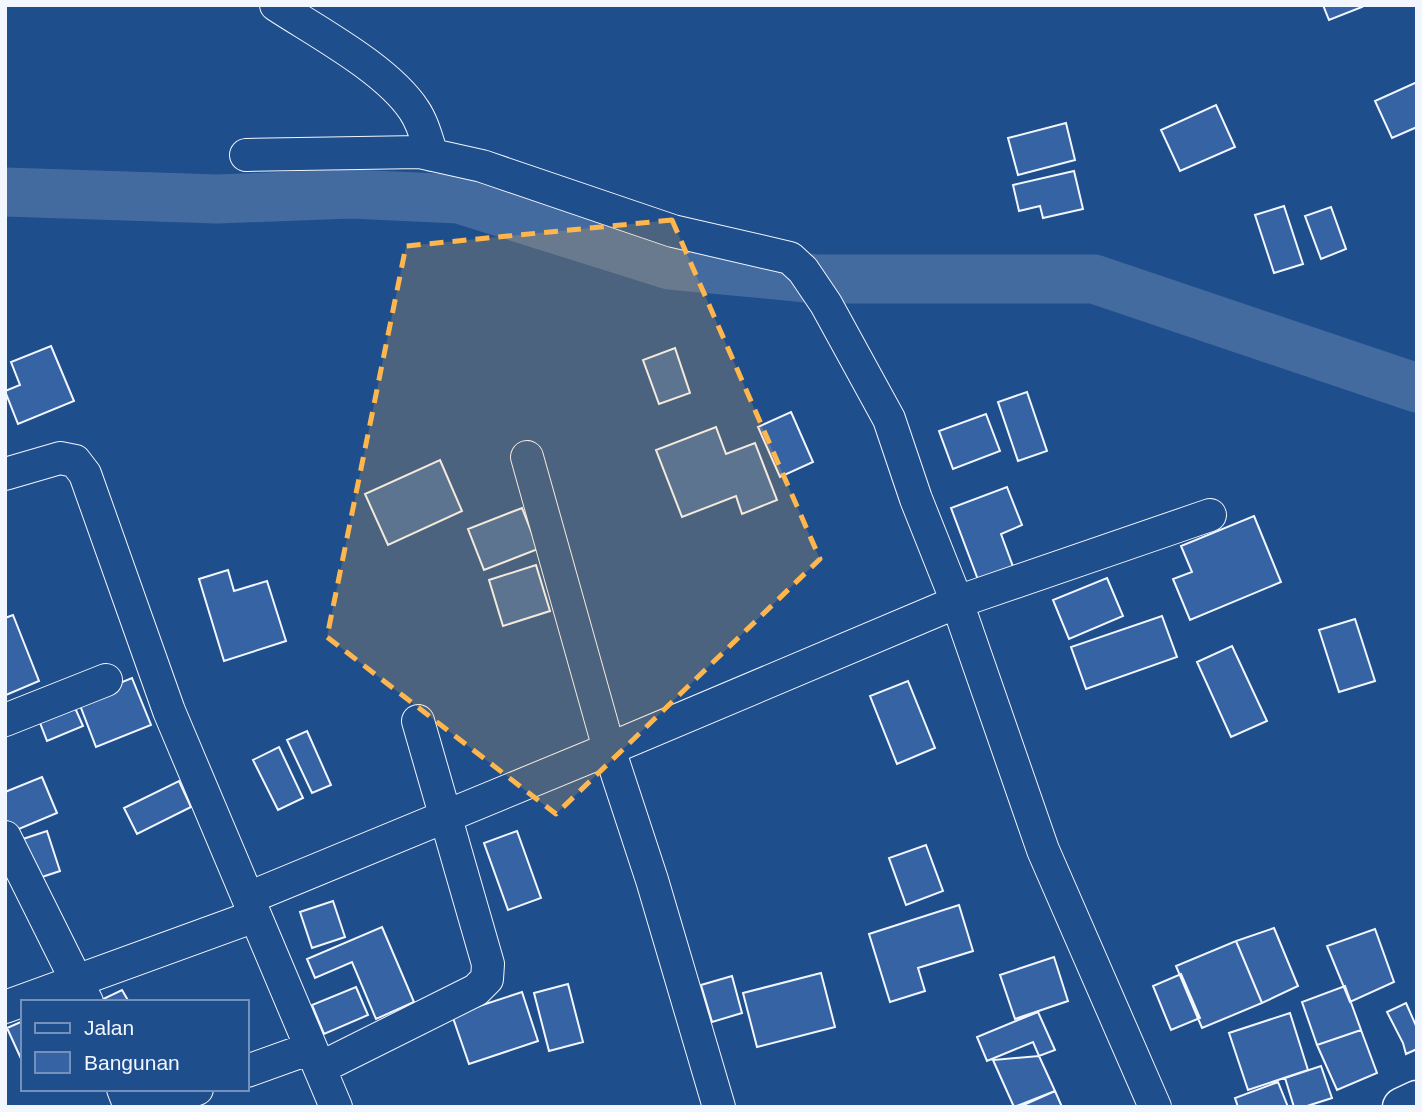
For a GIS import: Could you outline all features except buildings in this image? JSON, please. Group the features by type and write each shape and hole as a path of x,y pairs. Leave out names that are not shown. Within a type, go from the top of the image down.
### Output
{"main road":[{"path":"1402,1107 1417,1100"}],"street":[{"path":"276,5 385,80 413,108 432,155"},
{"path":"246,155 419,152 482,166 673,231 790,258 803,270 826,304 889,419 916,499 957,601 1043,850 1155,1107"},
{"path":"527,457 609,750 652,880 719,1107"},
{"path":"5,474 60,458 75,461 85,474 169,711 335,1107"},
{"path":"39,1000 82,991 444,816 609,750 957,601 1210,515"},
{"path":"5,720 106,680"},
{"path":"248,1071 315,1058 476,990 487,979 488,964 418,721"},
{"path":"5,837 82,991"},
{"path":"149,1107 192,1091"}],"highlighted area":[{"path":"672,220 820,559 556,814 327,637 406,246"}],"waterway":[{"path":"5,192 217,199 351,194 459,199 670,265 817,279 1094,279 1417,388"}]}
